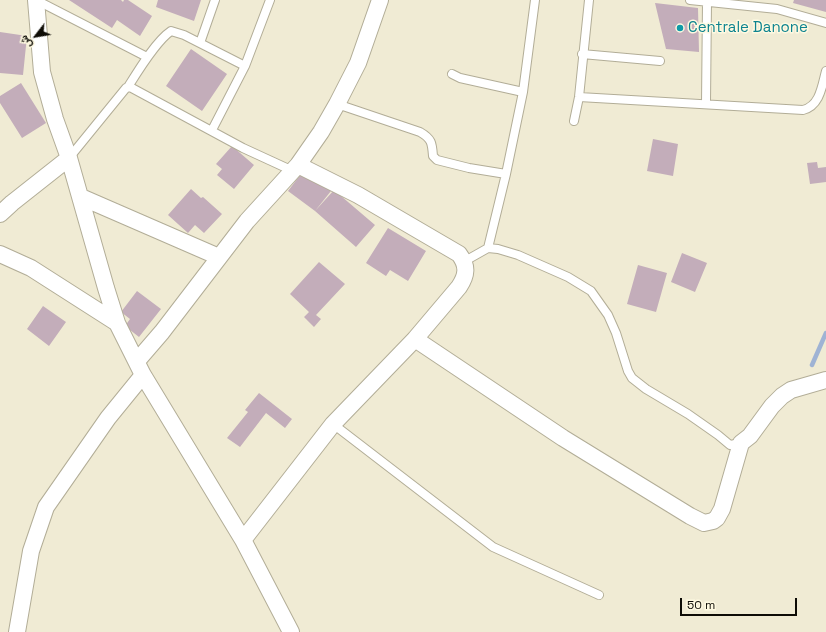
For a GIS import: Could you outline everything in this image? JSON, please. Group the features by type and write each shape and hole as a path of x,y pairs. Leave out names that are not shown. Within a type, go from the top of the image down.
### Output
{"street":[{"path":"36,0 42,72 55,119 81,197 117,323 140,368 243,540 292,632"},
{"path":"17,632 31,551 46,507 108,418 162,332 247,221 295,168 321,132 358,62 380,0"},
{"path":"0,214 69,158"},
{"path":"243,540 333,424 415,339 459,287 463,281 465,273 465,261 459,254 358,195 295,168"},
{"path":"81,197 219,257"},
{"path":"0,254 31,268 117,323"},
{"path":"415,339 563,438 701,522 706,523 713,521 722,509 741,443 750,436 772,406 782,396 791,390 826,380"}],"lane":[{"path":"36,0 147,57"},
{"path":"200,43 215,0"},
{"path":"212,130 245,66 270,0"},
{"path":"488,248 506,174 523,92 535,0"},
{"path":"574,120 579,96 582,54 589,0"},
{"path":"690,0 777,9 826,23"},
{"path":"706,103 707,2"},
{"path":"69,158 128,87 147,57 171,31 178,32 245,66"},
{"path":"582,54 660,61"},
{"path":"579,96 803,110 812,106 823,95 826,71"},
{"path":"452,74 460,78 523,92"},
{"path":"128,87 133,88 243,148 295,168"},
{"path":"337,104 420,132 430,139 433,156 437,160 469,168 506,174"},
{"path":"465,261 488,248 498,249 518,255 568,277 591,291 608,315 616,332 628,372 632,378 646,389 688,414 730,445 741,443"},
{"path":"333,424 493,547 599,595"}],"building":[{"path":"69,0 121,0 123,2 124,0 128,0 152,16 140,36 117,20 112,28"},
{"path":"158,0 201,0 194,21 156,7"},
{"path":"794,0 826,0 826,12 793,3"},
{"name":"Centrale Danone","path":"655,3 698,8 699,52 666,49"},
{"path":"0,32 27,36 23,75 0,73"},
{"path":"191,49 227,74 202,111 166,86"},
{"path":"21,83 46,123 22,138 0,103 0,96"},
{"path":"653,139 678,144 673,176 647,171"},
{"path":"232,146 254,165 234,189 217,175 222,169 216,164"},
{"path":"817,162 818,168 826,167 826,182 810,184 807,163"},
{"path":"304,170 331,191 315,211 288,191"},
{"path":"191,189 201,198 203,197 222,214 204,233 195,225 188,233 168,215"},
{"path":"334,190 375,225 356,247 315,211"},
{"path":"388,228 426,251 408,281 390,270 386,276 366,263"},
{"path":"682,253 707,263 695,292 671,282"},
{"path":"319,262 345,284 316,315 321,319 314,327 304,317 309,312 290,294"},
{"path":"638,265 667,273 656,312 627,304"},
{"path":"137,291 161,309 139,337 125,326 130,319 121,312"},
{"path":"43,306 66,322 49,346 27,329"},
{"path":"259,393 292,419 285,428 266,413 240,447 227,438 248,412 245,410"}],"waterway":[{"path":"812,365 826,333"}],"place":[{"name":"Centrale Danone","path":"680,28"}]}
